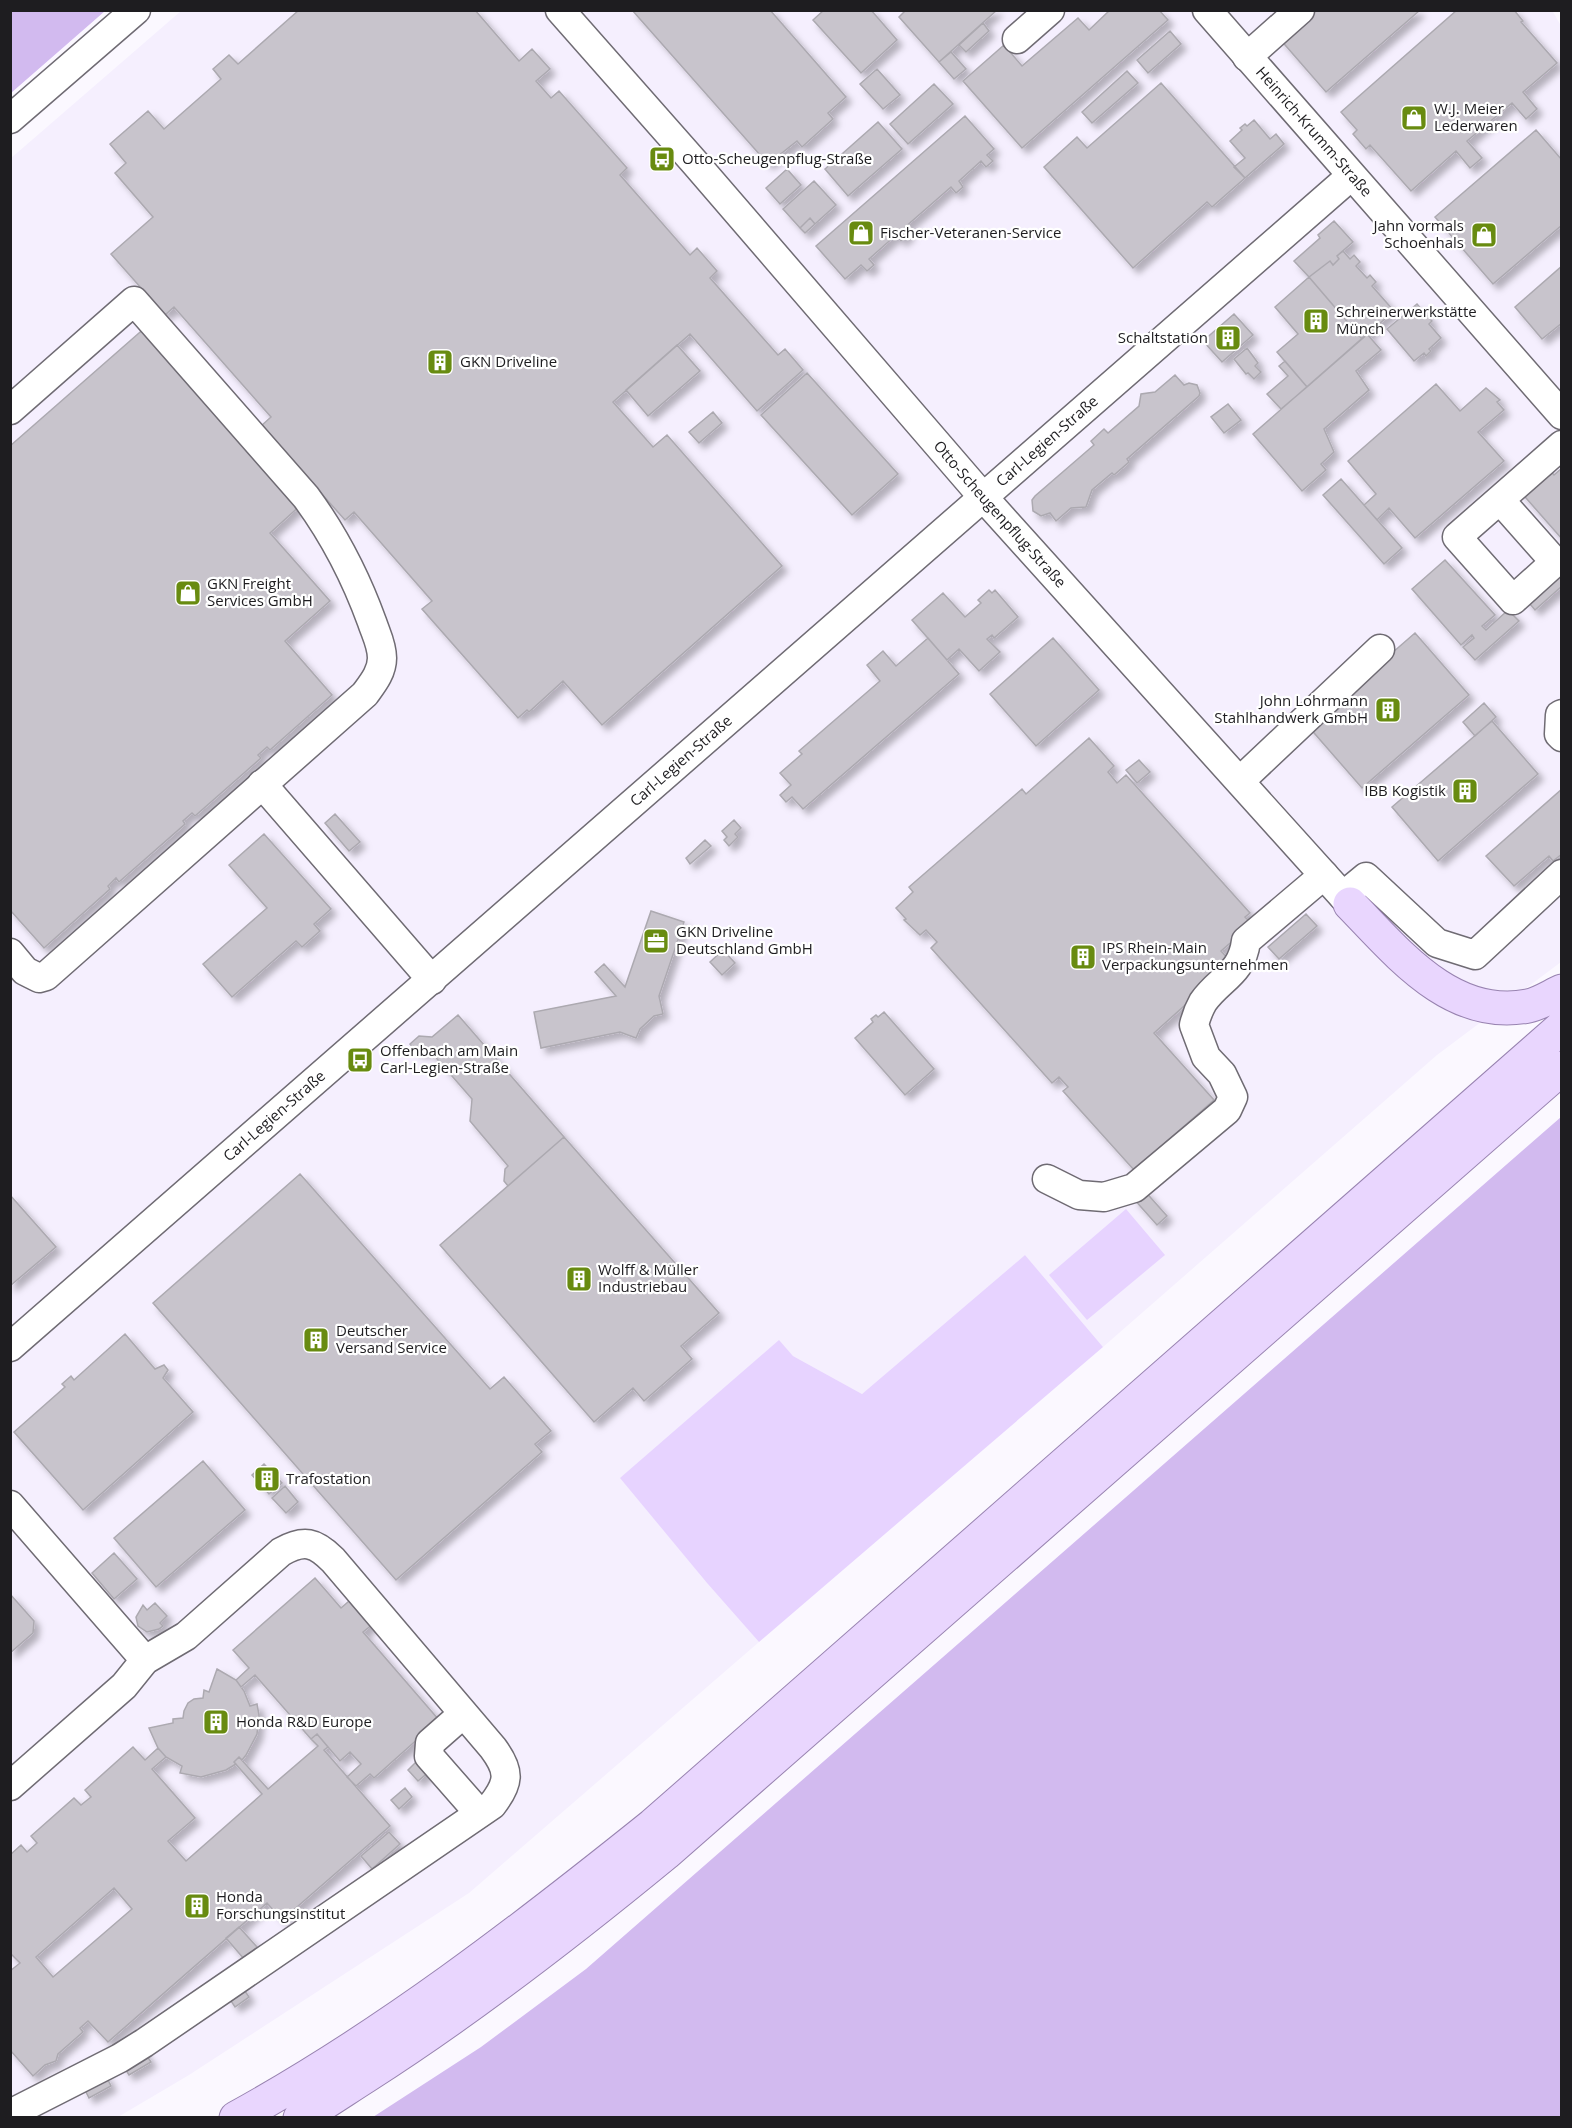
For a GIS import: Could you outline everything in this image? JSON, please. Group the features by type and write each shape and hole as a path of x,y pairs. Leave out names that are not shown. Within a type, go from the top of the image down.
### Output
{"main road":[{"path":"1346,900 1400,955 1428,979 1442,989 1466,1000 1482,1005 1515,1008 1530,1006 1562,991"},
{"path":"236,2118 351,2048 434,1993 564,1896 653,1825 1562,1027"},
{"path":"300,2118 402,2053 475,2002 547,1949 666,1853 1562,1068"}],"street":[{"path":"10,119 136,10"},
{"name":"Otto-Scheugenpflug-Straße","path":"560,10 983,497 1346,900"},
{"path":"1017,39 1050,10"},
{"name":"Heinrich-Krumm-Straße","path":"1207,10 1562,416"},
{"path":"1247,57 1300,10"},
{"name":"Carl-Legien-Straße","path":"10,1347 1351,176"},
{"path":"10,410 134,300 306,497 328,526 363,598 381,646 381,669 365,694 46,976 39,978 25,971 10,954"},
{"path":"1500,500 1562,445"},
{"path":"1240,781 1380,649"},
{"path":"1562,714 1559,734 1562,737"},
{"path":"262,784 432,980"},
{"path":"1346,900 1366,876 1437,943 1475,955 1562,874"},
{"path":"1047,1179 1079,1195 1104,1197 1134,1188 1227,1110 1233,1097 1222,1074 1206,1057 1194,1024 1202,1004 1240,966 1245,955 1246,941 1324,875"},
{"path":"10,1505 145,1660"},
{"path":"10,1786 124,1686 145,1660 186,1636 281,1552 308,1543 324,1551 333,1560 493,1748 506,1769 504,1786 492,1805 120,2058 10,2114"},
{"path":"464,1714 430,1743 429,1756 479,1813"}],"shaded area":[{"path":"11,10 105,10 105,11 11,93"},
{"path":"1552,10 1561,26 1561,962 1437,1055 1103,1347 1025,1255 862,1394 793,1356 779,1341 621,1478 707,1583 759,1642 469,1893 189,2075 118,2117 11,2117 10,159 181,11"},
{"path":"1561,1117 1561,2117 373,2117 481,2047 586,1969"},
{"path":"1126,1209 1165,1255 1087,1320 1049,1275"},
{"path":"1025,1255 1103,1347 759,1642 620,1478 779,1340 793,1356 862,1394"}],"building":[{"name":"GKN Driveline","path":"299,10 475,10 519,61 532,49 550,69 536,81 551,98 559,91 627,168 620,175 690,255 697,248 717,271 710,278 778,355 785,349 803,370 757,411 690,334 613,402 653,447 667,435 782,566 602,725 563,681 529,712 527,710 518,718 422,609 432,601 354,512 345,520 261,426 271,417 174,307 165,315 111,254 153,217 115,173 126,163 110,144 148,111 164,129 221,79 213,69 229,55 238,64"},
{"path":"632,10 770,10 846,97 828,113 833,119 802,147 797,141 768,164"},
{"path":"824,10 871,10 897,40 861,73 813,20"},
{"path":"906,10 997,10 939,62 899,17"},
{"path":"1110,10 1159,10 1168,20 1022,148 963,81 1004,45 1022,66 1078,18 1089,30"},
{"path":"1310,10 1419,11 1326,92 1279,38"},
{"path":"1457,10 1514,10 1523,21 1521,22 1557,63 1523,92 1537,109 1526,119 1512,103 1467,141 1482,158 1470,168 1456,151 1411,191 1370,145 1366,149 1353,134 1357,130 1341,112"},
{"path":"983,23 989,31 966,52 959,45"},
{"path":"1170,31 1181,44 1148,73 1137,60"},
{"path":"951,52 966,69 954,79 939,62"},
{"path":"877,69 900,95 883,109 860,84"},
{"path":"1127,71 1138,83 1092,123 1082,112"},
{"path":"1161,83 1245,178 1212,207 1207,202 1133,268 1044,167 1077,137 1087,148"},
{"path":"934,84 953,104 908,144 890,124"},
{"path":"965,116 994,149 987,155 993,161 986,167 981,161 959,181 963,187 956,193 951,187 904,228 909,234 901,241 896,235 869,259 874,265 867,271 861,265 845,279 816,246"},
{"path":"1254,120 1270,139 1276,134 1284,144 1245,178 1234,167 1245,158 1230,141 1242,130 1240,128"},
{"path":"878,122 902,149 848,196 825,169"},
{"path":"1536,130 1562,160 1562,225 1493,284 1435,217"},
{"path":"787,169 801,185 780,204 766,188"},
{"path":"814,181 836,205 815,224 810,218 800,228 783,209"},
{"path":"810,218 815,224 805,233 800,228"},
{"path":"1334,221 1353,242 1337,256 1339,259 1333,265 1330,261 1309,277 1294,261 1320,238 1318,235"},
{"path":"1343,251 1350,259 1354,255 1360,262 1356,266 1367,278 1370,275 1376,282 1372,286 1394,311 1362,339 1309,277 1330,261 1333,265 1339,259 1337,256"},
{"path":"1562,266 1562,323 1542,339 1515,307"},
{"name":"Schreinerwerkstätte Münch","path":"1309,277 1362,339 1307,387 1277,352 1298,334 1275,307"},
{"path":"1417,304 1432,321 1429,324 1441,338 1429,349 1431,351 1426,356 1424,353 1414,361 1387,329"},
{"name":"Schaltstation","path":"1234,314 1253,335 1222,362 1203,341"},
{"path":"147,326 303,503 270,533 330,601 285,641 332,695 270,750 267,747 258,755 261,758 195,816 192,813 183,821 185,824 119,882 116,878 108,886 110,889 44,948 10,910 10,446"},
{"path":"1367,334 1381,350 1356,371 1369,390 1324,429 1334,452 1321,464 1326,470 1302,491 1253,434"},
{"path":"677,345 700,371 648,416 626,390"},
{"path":"1247,348 1258,363 1255,366 1261,372 1254,379 1248,373 1246,374 1234,359"},
{"path":"1285,361 1307,387 1281,409 1267,394 1288,376 1279,366"},
{"path":"807,373 898,474 852,515 761,415"},
{"path":"1175,375 1184,385 1189,383 1197,385 1199,396 1127,459 1129,462 1092,490 1086,507 1071,508 1056,521 1050,513 1041,516 1033,511 1032,500 1035,496 1094,445 1091,441 1104,429 1108,433 1139,406 1141,394 1155,392"},
{"path":"1436,384 1460,411 1486,388 1500,400 1497,402 1504,410 1478,432 1504,461 1415,538 1389,508 1377,520 1364,505 1376,494 1348,461"},
{"path":"1228,404 1241,420 1224,433 1211,417"},
{"path":"713,412 722,423 699,443 689,432"},
{"path":"1547,467 1554,475 1562,468 1562,539 1519,490"},
{"path":"1341,479 1402,548 1384,564 1323,495"},
{"path":"1445,560 1495,615 1482,626 1486,630 1508,610 1519,621 1475,660 1463,647 1474,638 1472,635 1461,645 1412,589"},
{"path":"1562,563 1562,586 1535,610 1524,597"},
{"path":"989,590 992,593 995,590 1018,617 994,638 992,635 987,639 1000,652 979,671 959,649 947,660 912,620 943,593 965,617 981,603 978,600"},
{"name":"John Lohrmann Stahlhandwerk GmbH","path":"1415,633 1469,695 1362,788 1308,726"},
{"path":"928,638 959,674 803,809 792,797 786,802 780,795 791,785 780,773 802,754 799,751 880,681 867,665 883,651 896,666"},
{"path":"1053,638 1099,690 1036,746 990,694"},
{"path":"1484,703 1496,717 1475,736 1463,722"},
{"name":"IBB Kogistik","path":"1492,721 1538,774 1438,861 1392,807"},
{"name":"IPS Rhein-Main Verpackungsunternehmen","path":"1089,738 1114,766 1108,772 1117,783 1126,775 1250,913 1245,917 1252,924 1221,951 1232,963 1154,1033 1214,1100 1134,1170 1063,1091 1068,1087 1059,1077 1052,1083 931,948 937,942 926,930 920,935 904,920 906,919 896,908 913,892 909,887 1022,789 1026,794"},
{"path":"1139,760 1150,772 1137,783 1126,770"},
{"path":"1562,789 1562,854 1553,861 1549,856 1514,886 1486,856"},
{"path":"335,814 360,842 349,851 325,823"},
{"path":"734,820 741,828 735,834 738,837 729,846 724,840 727,837 722,831"},
{"path":"264,834 331,909 314,924 320,931 302,947 296,941 232,997 203,964 267,908 229,865"},
{"path":"705,840 711,846 690,864 686,858"},
{"path":"651,911 684,922 659,996 663,1014 654,1016 640,1029 636,1038 620,1032 541,1048 534,1012 616,996 595,972 604,964 625,987"},
{"path":"1306,914 1317,926 1279,959 1268,947"},
{"path":"723,950 735,963 722,975 710,962"},
{"path":"884,1012 934,1069 905,1095 855,1038 873,1022 871,1019"},
{"path":"458,1015 564,1137 508,1186 504,1181 505,1169 508,1166 470,1121 472,1099 431,1052 417,1052 410,1044 419,1036 432,1037"},
{"name":"Wolff & Müller Industriebau","path":"564,1137 719,1313 681,1346 692,1359 644,1401 633,1388 594,1422 440,1245"},
{"name":"Deutscher Versand Service","path":"300,1174 490,1389 504,1377 551,1431 535,1444 542,1452 396,1580 153,1303"},
{"path":"1143,1189 1167,1216 1157,1225 1133,1198"},
{"path":"10,1195 56,1247 10,1286"},
{"path":"125,1334 155,1369 164,1365 168,1370 163,1378 193,1412 83,1510 14,1432 65,1387 62,1384 71,1376 74,1380"},
{"path":"203,1461 245,1510 156,1587 114,1538"},
{"name":"Trafostation","path":"264,1464 282,1483 269,1494 252,1475"},
{"path":"285,1486 298,1502 286,1513 272,1498"},
{"path":"114,1553 137,1579 114,1599 92,1573"},
{"path":"315,1578 341,1608 356,1595 378,1620 363,1632 439,1720 374,1778 370,1774 356,1786 347,1777 361,1764 350,1752 340,1761 317,1734 311,1739 255,1675 241,1687 236,1680 249,1668 233,1650"},
{"path":"10,1594 34,1621 33,1633 10,1653"},
{"path":"155,1603 167,1616 160,1623 163,1626 147,1632 138,1626 136,1617 143,1605 147,1610"},
{"name":"Honda R&D Europe","path":"217,1669 236,1680 244,1691 250,1706 257,1704 259,1715 257,1734 242,1760 239,1757 234,1762 236,1764 226,1770 201,1777 180,1773 182,1766 166,1757 158,1748 149,1728 173,1723 173,1719 183,1718 188,1703 194,1699 203,1698 204,1690 209,1692"},
{"name":"Honda Forschungsinstitut","path":"317,1734 328,1747 324,1750 390,1826 282,1920 267,1903 108,2042 88,2021 80,2028 83,2032 58,2054 56,2061 45,2065 33,2076 10,2050 10,1971 20,1963 10,1953 10,1855 21,1845 27,1852 37,1843 31,1836 74,1798 81,1805 91,1797 85,1790 133,1747 145,1760 158,1748 166,1757 152,1769 195,1818 168,1841 186,1861 262,1794 234,1762 239,1757 268,1789 318,1746 311,1739","holes":["114,1888 132,1909 53,1977 36,1957"]},
{"path":"419,1759 430,1771 418,1781 408,1770"},
{"path":"405,1788 412,1797 399,1809 391,1800"},
{"path":"389,1832 400,1844 372,1869 361,1856"},
{"path":"239,1927 257,1947 244,1959 226,1938"},
{"path":"241,1985 249,1997 235,2007 227,1995"},
{"path":"143,2050 151,2062 129,2075 122,2064"},
{"path":"105,2074 111,2086 89,2098 83,2086"}],"place":[{"name":"W.J. Meier Lederwaren","path":"1414,118"},
{"name":"Otto-Scheugenpflug-Straße","path":"662,159"},
{"name":"Fischer-Veteranen-Service","path":"861,233"},
{"name":"Jahn vormals Schoenhals","path":"1484,235"},
{"name":"Schreinerwerkstätte Münch","path":"1316,321"},
{"name":"Schaltstation","path":"1228,338"},
{"name":"GKN Driveline","path":"440,362"},
{"name":"GKN Freight Services GmbH","path":"188,593"},
{"name":"John Lohrmann Stahlhandwerk GmbH","path":"1388,710"},
{"name":"IBB Kogistik","path":"1465,791"},
{"name":"GKN Driveline Deutschland GmbH","path":"656,941"},
{"name":"IPS Rhein-Main Verpackungsunternehmen","path":"1083,957"},
{"name":"Offenbach am Main Carl-Legien-Straße","path":"360,1060"},
{"name":"Wolff & Müller Industriebau","path":"579,1279"},
{"name":"Deutscher Versand Service","path":"316,1340"},
{"name":"Trafostation","path":"267,1479"},
{"name":"Honda R&D Europe","path":"216,1722"},
{"name":"Honda Forschungsinstitut","path":"197,1906"}]}
